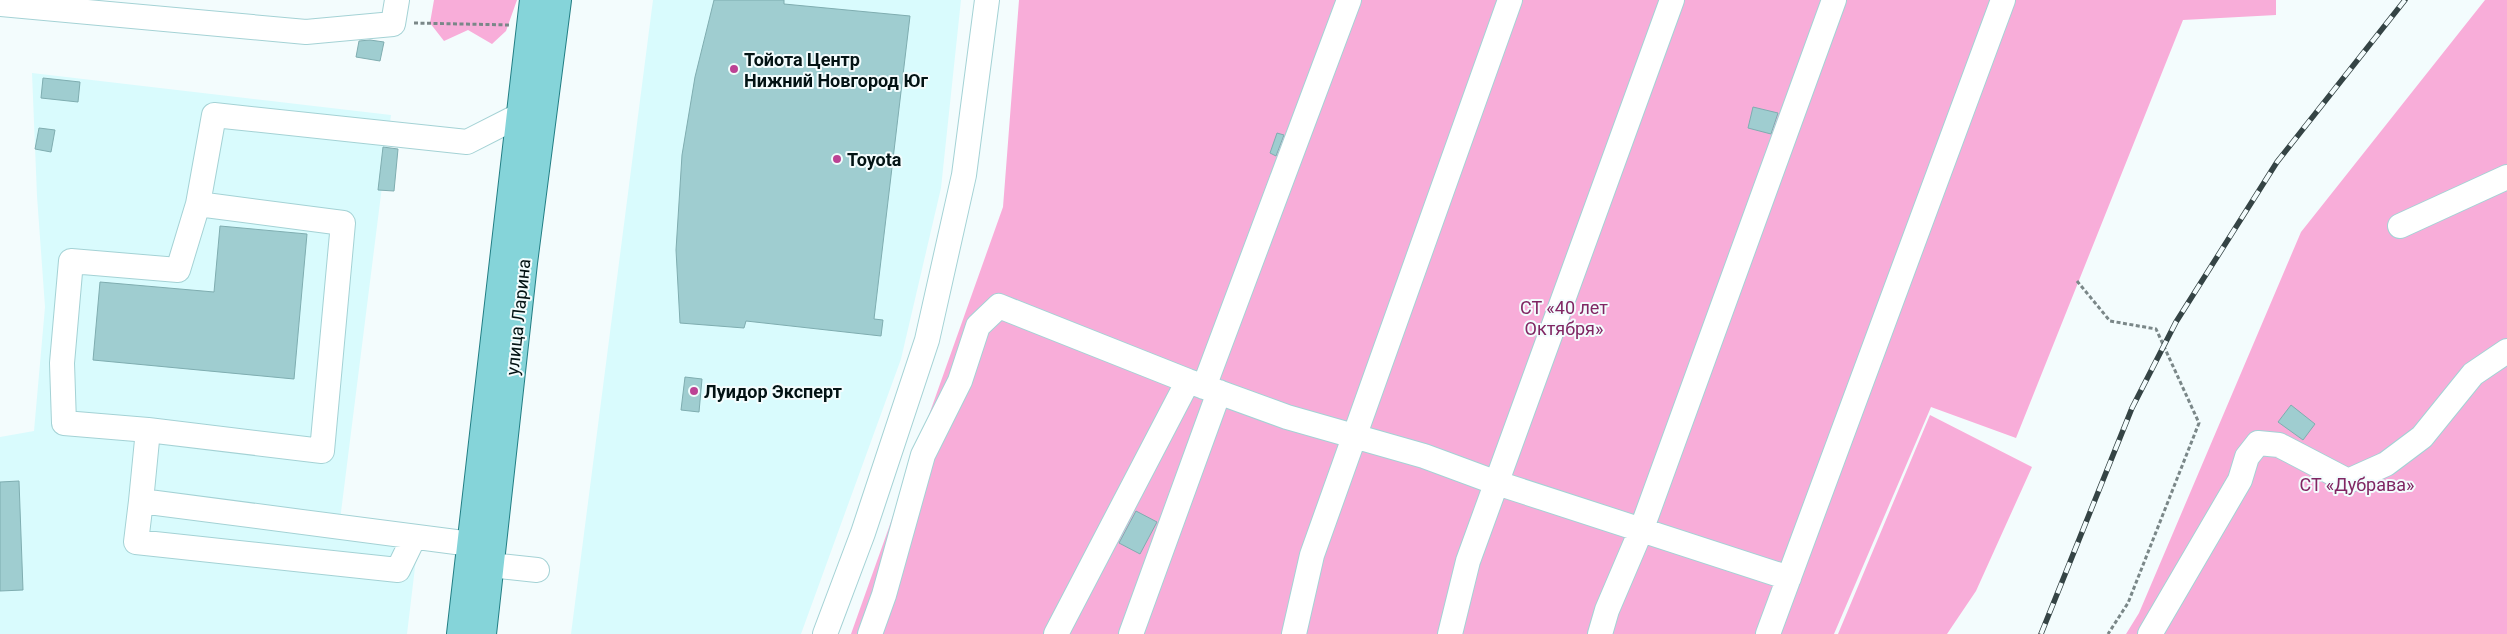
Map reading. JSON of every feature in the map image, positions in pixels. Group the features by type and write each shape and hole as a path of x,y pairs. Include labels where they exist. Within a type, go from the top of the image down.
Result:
{"main road":[{"name":"улица Ларина","path":"482,634 524,264 557,0"},
{"name":"улица Ларина","path":"461,634 532,13"}],"lane":[{"path":"0,4 306,32 393,24 397,0"},
{"path":"825,634 863,533 927,340 964,175 987,0"},
{"path":"1132,634 1204,387 1349,0"},
{"path":"1294,634 1312,555 1510,0"},
{"path":"1450,634 1468,561 1672,0"},
{"path":"1600,634 1607,610 1642,528 1834,0"},
{"path":"1768,634 2003,0"},
{"path":"198,204 343,223 322,451 64,422 62,363 71,261 178,270 198,204 214,114 467,142 520,115"},
{"path":"2400,226 2507,177"},
{"path":"870,634 884,595 923,455 960,381 978,326 999,306 1204,387 1287,417 1424,456 1497,483 1642,528 1789,578"},
{"path":"2150,634 2240,480 2247,457 2258,443 2279,445 2348,481 2386,464 2422,437 2473,374 2507,351"},
{"path":"1056,634 1204,387"},
{"path":"148,430 136,542 398,570 414,537"},
{"path":"141,501 471,544"},
{"path":"490,565 537,570"}],"path":[{"path":"393,24 532,13"},
{"path":"2078,281 2110,321 2156,330 2199,423 2128,603 2108,634"}],"shaded area":[{"path":"653,0 961,0 941,188 901,359 801,634 571,634"},
{"path":"32,73 391,115 339,528 419,534 407,634 0,634 0,437 34,431 45,307 37,196"}],"green space":[{"path":"434,0 517,0 506,31 492,44 468,30 444,41 430,23"},
{"name":"СТ «40 лет Октября»","path":"1019,0 2276,0 2276,15 2183,20 2016,438 1931,407 1834,634 851,634 1003,207"},
{"name":"СТ «Дубрава»","path":"2485,0 2507,0 2507,634 2126,634 2139,613 2301,232"},
{"path":"1930,415 2032,467 1976,591 1947,634 1838,634"}],"building":[{"path":"714,0 784,0 784,4 910,16 874,319 883,320 881,336 746,321 744,328 680,323 676,250 682,155 695,77"},
{"path":"359,41 384,42 380,61 356,57"},
{"path":"43,78 80,82 78,102 41,98"},
{"path":"1753,107 1778,113 1771,134 1748,128"},
{"path":"39,128 55,130 51,152 35,149"},
{"path":"1277,133 1284,135 1276,156 1270,153"},
{"path":"383,147 398,149 394,191 378,190"},
{"path":"220,226 307,234 294,379 93,360 100,282 214,292"},
{"path":"685,377 702,379 699,412 681,410"},
{"path":"2291,405 2315,424 2303,440 2278,422"},
{"path":"19,481 23,590 0,591 0,482"},
{"path":"1136,511 1157,522 1140,554 1119,543"}],"railway":[{"path":"2041,634 2132,408 2176,322 2277,162 2405,0"}],"place":[{"name":"Тойота Центр Нижний Новгород Юг","path":"734,69"},
{"name":"Toyota","path":"837,159"},
{"name":"Луидор Эксперт","path":"694,391"}]}
